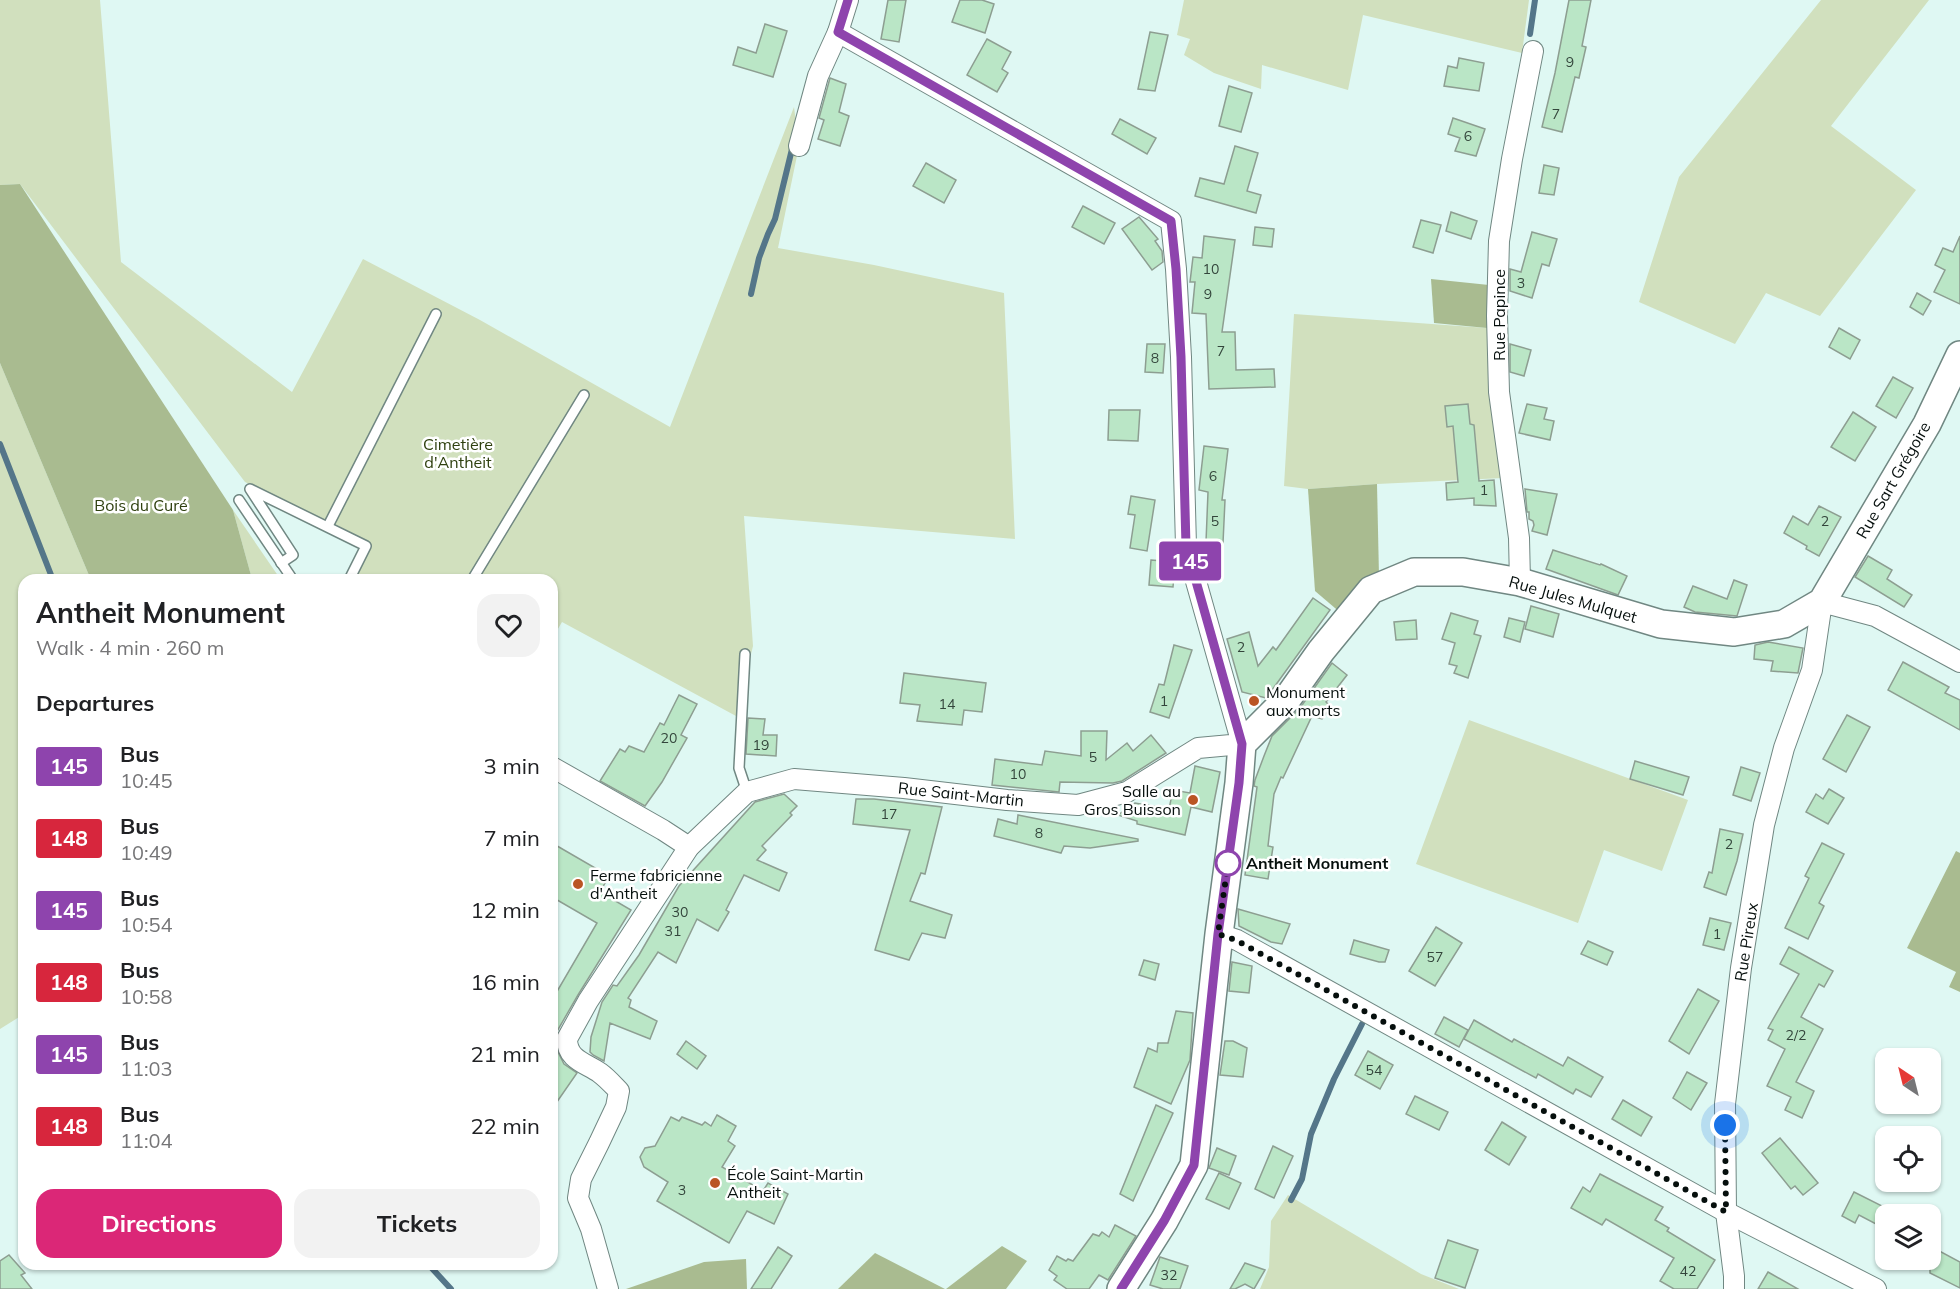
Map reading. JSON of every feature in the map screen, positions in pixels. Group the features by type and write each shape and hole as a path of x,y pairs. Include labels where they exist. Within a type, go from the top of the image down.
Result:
{"street":[{"path":"799,146 818,76 838,32 848,0"},
{"path":"838,32 1171,221 1180,346 1186,546 1242,744 1239,783 1218,934 1194,1165 1127,1286"},
{"name":"Rue Papince","path":"1520,582 1519,538 1499,392 1497,316 1499,242 1533,51"},
{"name":"Rue Sart Grégoire","path":"1822,602 1927,424 1960,355"},
{"name":"Rue Jules Mulquet","path":"1242,744 1287,699 1371,590 1414,572 1463,572 1520,582 1661,624 1734,632 1784,624 1822,602"},
{"path":"1822,602 1875,615 1960,662"},
{"name":"Rue Pireux","path":"1734,1289 1726,1212 1725,1104 1741,968 1764,825 1784,748 1812,670 1822,602"},
{"name":"Rue Saint-Martin","path":"608,1289 591,1229 578,1198 581,1179 600,1143 619,1091 601,1074 577,1060 569,1052 567,1039 588,1001 689,847 747,792 794,779 1078,805 1127,792 1198,748 1242,744"},
{"path":"558,770 689,847"},
{"path":"1218,934 1236,940 1726,1212 1876,1289"}],"lane":[{"path":"328,526 436,314"},
{"path":"476,574 584,395"},
{"path":"281,563 293,555 250,489 366,546 352,574"},
{"path":"239,500 289,574"},
{"path":"745,654 739,768 747,792"}],"green space":[{"name":"Cimetière d'Antheit","path":"0,0 100,0 121,262 292,392 363,259 480,320 670,427 794,107 799,146 778,248 874,265 1004,293 1015,539 744,516 753,646 736,716 562,622 558,629 558,574 355,574 369,544 245,482 20,184 0,185"},
{"path":"1184,0 1529,0 1522,53 1363,15 1348,90 1262,65 1261,89 1214,73 1184,55 1190,39 1177,35"},
{"path":"1821,0 1929,0 1831,126 1916,190 1820,316 1766,293 1735,344 1639,302 1679,177"},
{"name":"Bois du Curé","path":"20,184 233,510 251,574 88,574 0,363 0,185"},
{"path":"1431,279 1489,285 1487,328 1434,323"},
{"path":"1294,314 1487,328 1503,478 1308,489 1284,486"},
{"path":"0,363 88,574 18,574 18,1018 0,1029"},
{"path":"1377,484 1379,576 1342,614 1315,591 1308,489"},
{"path":"233,510 277,574 251,574"},
{"path":"1469,720 1688,800 1662,871 1604,850 1578,923 1416,864"},
{"path":"1956,851 1960,853 1960,992 1949,987 1956,972 1907,948"},
{"path":"1288,1195 1421,1274 1459,1289 1260,1289 1269,1267 1271,1221"},
{"path":"1002,1246 1027,1261 1006,1289 946,1289"},
{"path":"875,1253 945,1289 838,1289"},
{"path":"746,1259 747,1289 626,1289 704,1262"}],"building":[{"path":"888,0 906,0 899,42 881,39"},
{"path":"960,0 982,0 994,4 985,33 952,22"},
{"path":"1569,0 1591,0 1582,46 1586,47 1579,78 1575,77 1562,132 1542,127"},
{"path":"765,24 787,31 773,77 733,65 738,47 756,53"},
{"path":"1150,32 1168,35 1155,91 1138,89"},
{"path":"987,39 1011,52 1002,69 1008,73 997,92 967,75"},
{"path":"1459,58 1484,63 1479,91 1444,86 1448,66 1457,68"},
{"path":"830,78 846,84 839,112 849,116 840,146 818,139 824,120 819,118"},
{"path":"1229,86 1252,93 1241,132 1219,126"},
{"path":"1453,118 1485,129 1476,156 1455,151 1460,138 1448,134"},
{"path":"1120,119 1156,138 1147,154 1112,134"},
{"path":"1235,146 1258,153 1247,191 1261,195 1256,213 1195,196 1200,178 1224,184"},
{"path":"926,163 956,180 944,203 913,186"},
{"path":"1544,165 1559,168 1554,195 1539,193"},
{"path":"1083,206 1115,223 1104,244 1072,227"},
{"path":"1451,212 1477,221 1471,239 1446,231"},
{"path":"1139,217 1158,239 1155,241 1162,251 1163,262 1152,270 1122,229"},
{"path":"1421,220 1441,225 1433,253 1413,247"},
{"path":"1255,227 1274,229 1272,247 1253,245"},
{"path":"1532,232 1557,239 1549,266 1542,264 1532,298 1510,291 1510,269 1521,272"},
{"path":"1204,236 1235,240 1222,332 1235,332 1236,370 1274,369 1275,387 1209,389 1206,314 1192,313 1195,282 1190,282 1193,257 1202,258"},
{"path":"1960,236 1960,304 1934,292 1945,270 1935,265 1943,248 1953,252"},
{"path":"1917,293 1931,301 1923,315 1910,307"},
{"path":"1839,328 1860,340 1850,359 1829,347"},
{"path":"1147,344 1165,344 1163,373 1145,372"},
{"path":"1510,344 1531,350 1524,376 1510,372"},
{"path":"1893,377 1913,388 1896,418 1876,406"},
{"path":"1468,404 1470,424 1474,425 1479,481 1494,480 1496,506 1474,505 1474,498 1447,500 1446,483 1458,482 1453,426 1447,427 1445,406"},
{"path":"1527,404 1547,408 1544,419 1554,421 1550,440 1519,433"},
{"path":"1109,410 1140,410 1138,441 1108,440"},
{"path":"1853,412 1876,427 1855,461 1831,447"},
{"path":"1204,446 1228,449 1222,500 1225,500 1223,543 1206,542 1208,492 1199,490"},
{"path":"1525,489 1557,494 1547,535 1532,531 1534,525 1527,512"},
{"path":"1131,496 1155,500 1147,551 1130,548 1135,515 1128,514"},
{"path":"1819,506 1841,517 1819,556 1784,533 1793,516 1808,525"},
{"path":"1553,550 1601,564 1627,576 1618,595 1546,569"},
{"path":"1868,556 1892,570 1887,579 1912,595 1904,607 1855,577"},
{"path":"1151,560 1175,562 1173,587 1149,585"},
{"path":"1734,580 1747,585 1737,616 1695,612 1684,607 1693,586 1727,599"},
{"path":"1313,598 1330,610 1267,697 1242,692 1227,639 1249,632 1258,666 1273,647 1276,650"},
{"path":"1531,606 1559,614 1553,637 1525,629"},
{"path":"1451,613 1478,621 1474,634 1481,636 1468,678 1454,673 1457,666 1449,664 1455,643 1442,639"},
{"path":"1509,618 1525,622 1520,642 1504,637"},
{"path":"1416,620 1417,639 1396,640 1394,622"},
{"path":"1768,642 1803,648 1798,673 1771,671 1773,661 1754,659 1755,645"},
{"path":"1174,645 1192,650 1169,718 1150,712 1159,684 1164,685"},
{"path":"1903,662 1949,687 1945,693 1960,700 1960,730 1888,690"},
{"path":"1332,663 1347,675 1326,702 1331,707 1322,719 1312,716 1274,794 1268,846 1273,847 1268,879 1245,875 1257,787 1254,786 1255,780 1272,736 1300,708"},
{"path":"904,673 986,683 982,712 964,710 962,725 917,721 920,705 900,703"},
{"path":"679,695 697,704 681,735 687,738 662,782 645,806 600,781 620,749 625,752 629,746 644,752 660,723 664,725"},
{"path":"1847,715 1870,727 1846,772 1823,759"},
{"path":"748,718 765,719 763,735 777,735 776,756 746,754"},
{"path":"1081,731 1107,731 1106,760 1127,743 1133,751 1151,735 1166,753 1122,781 1113,783 1060,782 1059,792 992,785 995,759 1042,765 1045,751 1081,756"},
{"path":"1635,761 1689,777 1683,795 1630,779"},
{"name":"Salle au Gros Buisson","path":"1195,766 1220,772 1212,812 1191,807 1185,835 1137,824 1137,821 1118,815 1135,803 1169,809 1173,790 1190,793"},
{"path":"1741,767 1760,773 1751,801 1733,795"},
{"path":"1829,789 1844,798 1828,824 1806,812 1816,794 1823,799"},
{"path":"784,794 797,806 790,813 792,815 762,846 766,850 757,860 787,873 779,891 744,875 726,910 729,912 718,931 697,919 676,963 658,952 628,998 631,1000 629,1007 657,1021 650,1039 610,1023 604,1061 593,1055 590,1052 591,1037 602,1002 613,985 617,986 639,955 679,886 755,802"},
{"path":"856,799 942,807 925,874 921,873 910,901 952,915 945,938 922,933 909,960 875,950 910,830 853,824"},
{"path":"1018,815 1138,839 1138,841 1090,848 1064,846 1061,853 994,836 998,819 1017,824"},
{"path":"1720,829 1743,834 1726,895 1704,887 1709,872 1712,873"},
{"path":"1822,843 1844,854 1819,903 1824,906 1808,939 1785,928 1809,878 1805,876"},
{"path":"558,846 609,876 600,892 631,910 558,1030 558,990 597,923 558,900"},
{"path":"1238,909 1290,924 1282,944 1271,942 1239,926"},
{"path":"1710,918 1731,923 1724,950 1703,945"},
{"path":"1436,927 1462,943 1435,986 1409,971"},
{"path":"1354,940 1389,950 1385,962 1350,954"},
{"path":"1588,941 1613,952 1607,965 1581,954"},
{"path":"1789,947 1833,971 1824,987 1819,984 1801,1017 1823,1029 1796,1082 1814,1091 1802,1118 1785,1110 1791,1097 1767,1086 1785,1049 1768,1040 1773,1030 1768,1028 1799,974 1780,964"},
{"path":"1144,960 1159,964 1155,980 1139,975"},
{"path":"1232,962 1252,966 1249,993 1229,991"},
{"path":"1698,989 1719,1001 1689,1054 1669,1041"},
{"path":"1176,1011 1193,1013 1190,1060 1171,1104 1134,1087 1148,1048 1157,1052 1158,1043 1168,1043"},
{"path":"1444,1017 1468,1030 1459,1047 1435,1034"},
{"path":"1474,1020 1512,1042 1514,1039 1563,1066 1568,1057 1603,1077 1591,1097 1576,1089 1573,1094 1538,1074 1536,1078 1464,1039"},
{"path":"686,1041 706,1056 697,1069 677,1054"},
{"path":"1225,1041 1233,1041 1247,1048 1243,1077 1220,1075"},
{"path":"1368,1051 1393,1065 1380,1089 1355,1075"},
{"path":"558,1052 564,1064 577,1073 558,1100"},
{"path":"1687,1072 1707,1083 1691,1110 1673,1098"},
{"path":"1415,1096 1448,1112 1439,1130 1406,1114"},
{"path":"1623,1100 1652,1117 1641,1136 1612,1119"},
{"path":"1156,1105 1173,1113 1133,1201 1120,1194"},
{"path":"717,1115 736,1126 728,1141 735,1146 722,1167 763,1191 768,1183 788,1194 774,1224 747,1211 729,1243 657,1201 668,1182 644,1167 640,1157 645,1148 655,1146 671,1117 679,1121 682,1117 702,1125 705,1122 711,1126"},
{"path":"1502,1122 1526,1137 1509,1165 1485,1150"},
{"path":"1780,1138 1818,1183 1803,1195 1795,1186 1791,1189 1762,1153"},
{"path":"1273,1146 1293,1156 1274,1198 1255,1189"},
{"path":"1217,1148 1236,1156 1229,1175 1209,1168"},
{"path":"1219,1173 1241,1183 1229,1209 1206,1199"},
{"path":"1600,1174 1663,1207 1655,1220 1669,1228 1667,1231 1715,1260 1697,1289 1674,1289 1660,1281 1674,1258 1606,1219 1602,1225 1571,1208 1583,1187 1590,1192"},
{"path":"1854,1192 1878,1204 1875,1204 1875,1223 1859,1215 1855,1223 1842,1216"},
{"path":"1115,1225 1136,1236 1108,1280 1099,1275 1089,1289 1067,1289 1054,1280 1057,1276 1049,1270 1057,1256 1066,1261 1068,1259 1073,1261 1093,1234 1099,1236 1102,1232 1109,1237"},
{"path":"1448,1240 1478,1250 1465,1288 1435,1278"},
{"path":"778,1247 792,1256 771,1289 751,1289"},
{"path":"1941,1252 1960,1262 1960,1288 1930,1273 1930,1270 1941,1270"},
{"path":"9,1255 18,1265 18,1270 25,1273 21,1275 32,1289 0,1289 0,1261"},
{"path":"1160,1257 1188,1266 1180,1289 1163,1289 1150,1285"},
{"path":"1245,1263 1265,1270 1254,1289 1245,1284 1230,1289"},
{"path":"1768,1272 1798,1289 1758,1289"}],"waterway":[{"path":"1530,34 1535,0"},
{"path":"751,294 759,258 775,219 793,145"},
{"path":"0,444 51,574"},
{"path":"1291,1200 1302,1179 1311,1134 1334,1079 1362,1024"},
{"path":"434,1270 451,1289"}],"bus line":[{"name":"145","path":"848,0 838,32 1171,221 1181,357 1186,546 1242,744 1239,783 1218,934 1194,1165 1164,1221 1121,1289"}],"place":[{"name":"Monument aux morts","path":"1254,701"},
{"name":"Salle au Gros Buisson","path":"1193,800"},
{"name":"Antheit Monument","path":"1228,863"},
{"name":"Ferme fabricienne d'Antheit","path":"578,884"},
{"name":"École Saint-Martin Antheit","path":"715,1183"}],"route":[{"path":"1228,863 1218,934 1236,940 1726,1212 1725,1125"}]}
